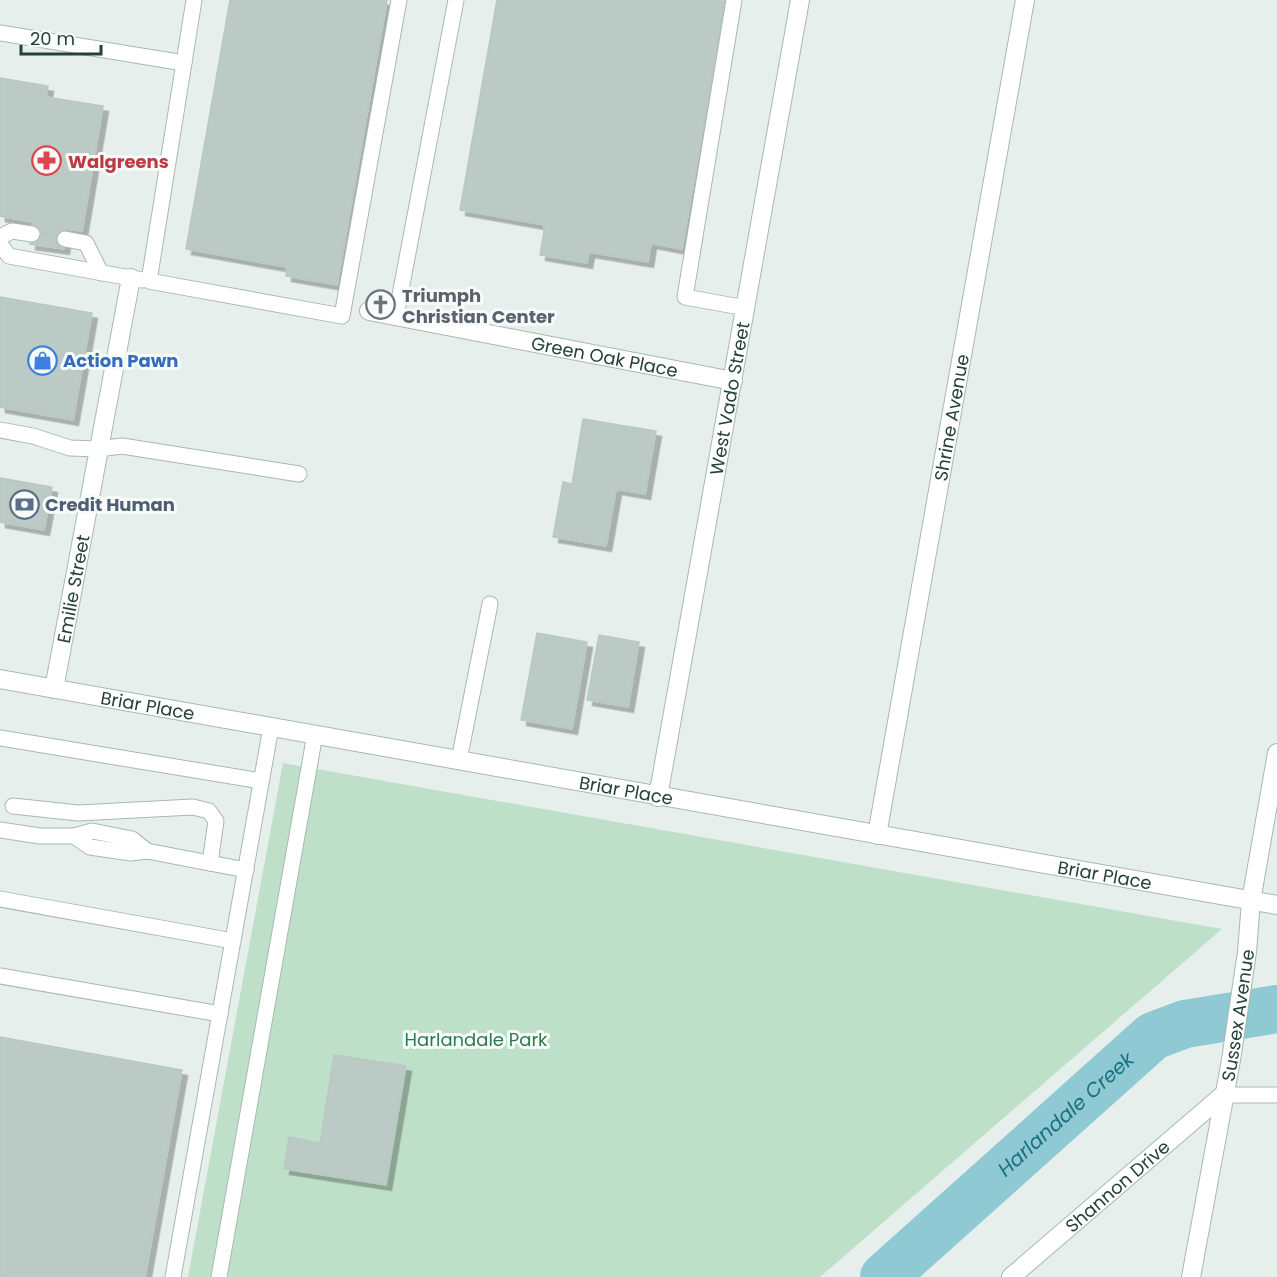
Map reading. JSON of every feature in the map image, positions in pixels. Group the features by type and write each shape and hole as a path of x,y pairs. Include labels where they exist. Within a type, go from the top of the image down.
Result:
{"street":[{"name":"West Vado Street","path":"658,797 800,0"},
{"name":"Shrine Avenue","path":"877,835 1025,0"},
{"name":"Emilie Street","path":"54,689 131,278"},
{"name":"Green Oak Place","path":"369,311 733,381"},
{"name":"Briar Place","path":"0,679 1277,905"},
{"name":"Sussex Avenue","path":"1191,1277 1231,1060 1247,952 1251,901 1277,753"},
{"name":"Shannon Drive","path":"1011,1277 1223,1095"}],"lane":[{"path":"149,281 194,0"},
{"path":"0,244 9,256 342,316 399,0"},
{"path":"396,316 456,0"},
{"path":"734,0 685,297 746,308"},
{"path":"0,33 184,63"},
{"path":"0,237 12,231 32,234"},
{"path":"66,239 86,243 101,273"},
{"path":"0,430 33,436 70,448 98,449 122,446 299,474"},
{"path":"459,760 490,604"},
{"path":"173,1277 271,727"},
{"path":"219,1277 315,734"},
{"path":"0,738 261,781"},
{"path":"13,806 78,813 193,807 209,812 216,821 210,863"},
{"path":"0,830 40,836 74,836 90,847 131,853 147,851 246,870"},
{"path":"0,899 233,941"},
{"path":"0,976 220,1014"},
{"path":"1223,1095 1277,1095"}],"green space":[{"name":"Harlandale Park","path":"283,763 1222,929 820,1277 188,1277"}],"building":[{"path":"230,0 387,0 337,285 286,276 287,267 186,249"},
{"path":"497,0 725,1 682,249 651,243 648,262 589,252 587,263 540,255 545,225 460,210"},
{"name":"Walgreens","path":"0,78 48,86 46,97 103,106 82,231 67,229 64,249 30,244 33,222 0,216"},
{"name":"Action Pawn","path":"0,297 92,313 73,420 0,407"},
{"path":"583,419 656,431 645,494 616,489 606,546 553,537 563,482 572,484"},
{"name":"Credit Human","path":"0,478 52,487 44,530 0,522"},
{"path":"537,633 587,642 572,729 521,720"},
{"path":"599,635 639,642 628,707 587,700"},
{"path":"0,1037 182,1070 145,1277 0,1277"},
{"path":"334,1055 406,1066 386,1185 284,1169 289,1137 320,1143"}],"waterway":[{"name":"Harlandale Creek","path":"884,1277 1153,1036 1185,1024 1277,1009"}],"place":[{"name":"Walgreens","path":"47,161"},
{"name":"Triumph Christian Center","path":"381,305"},
{"name":"Action Pawn","path":"42,360"},
{"name":"Credit Human","path":"24,504"}]}
